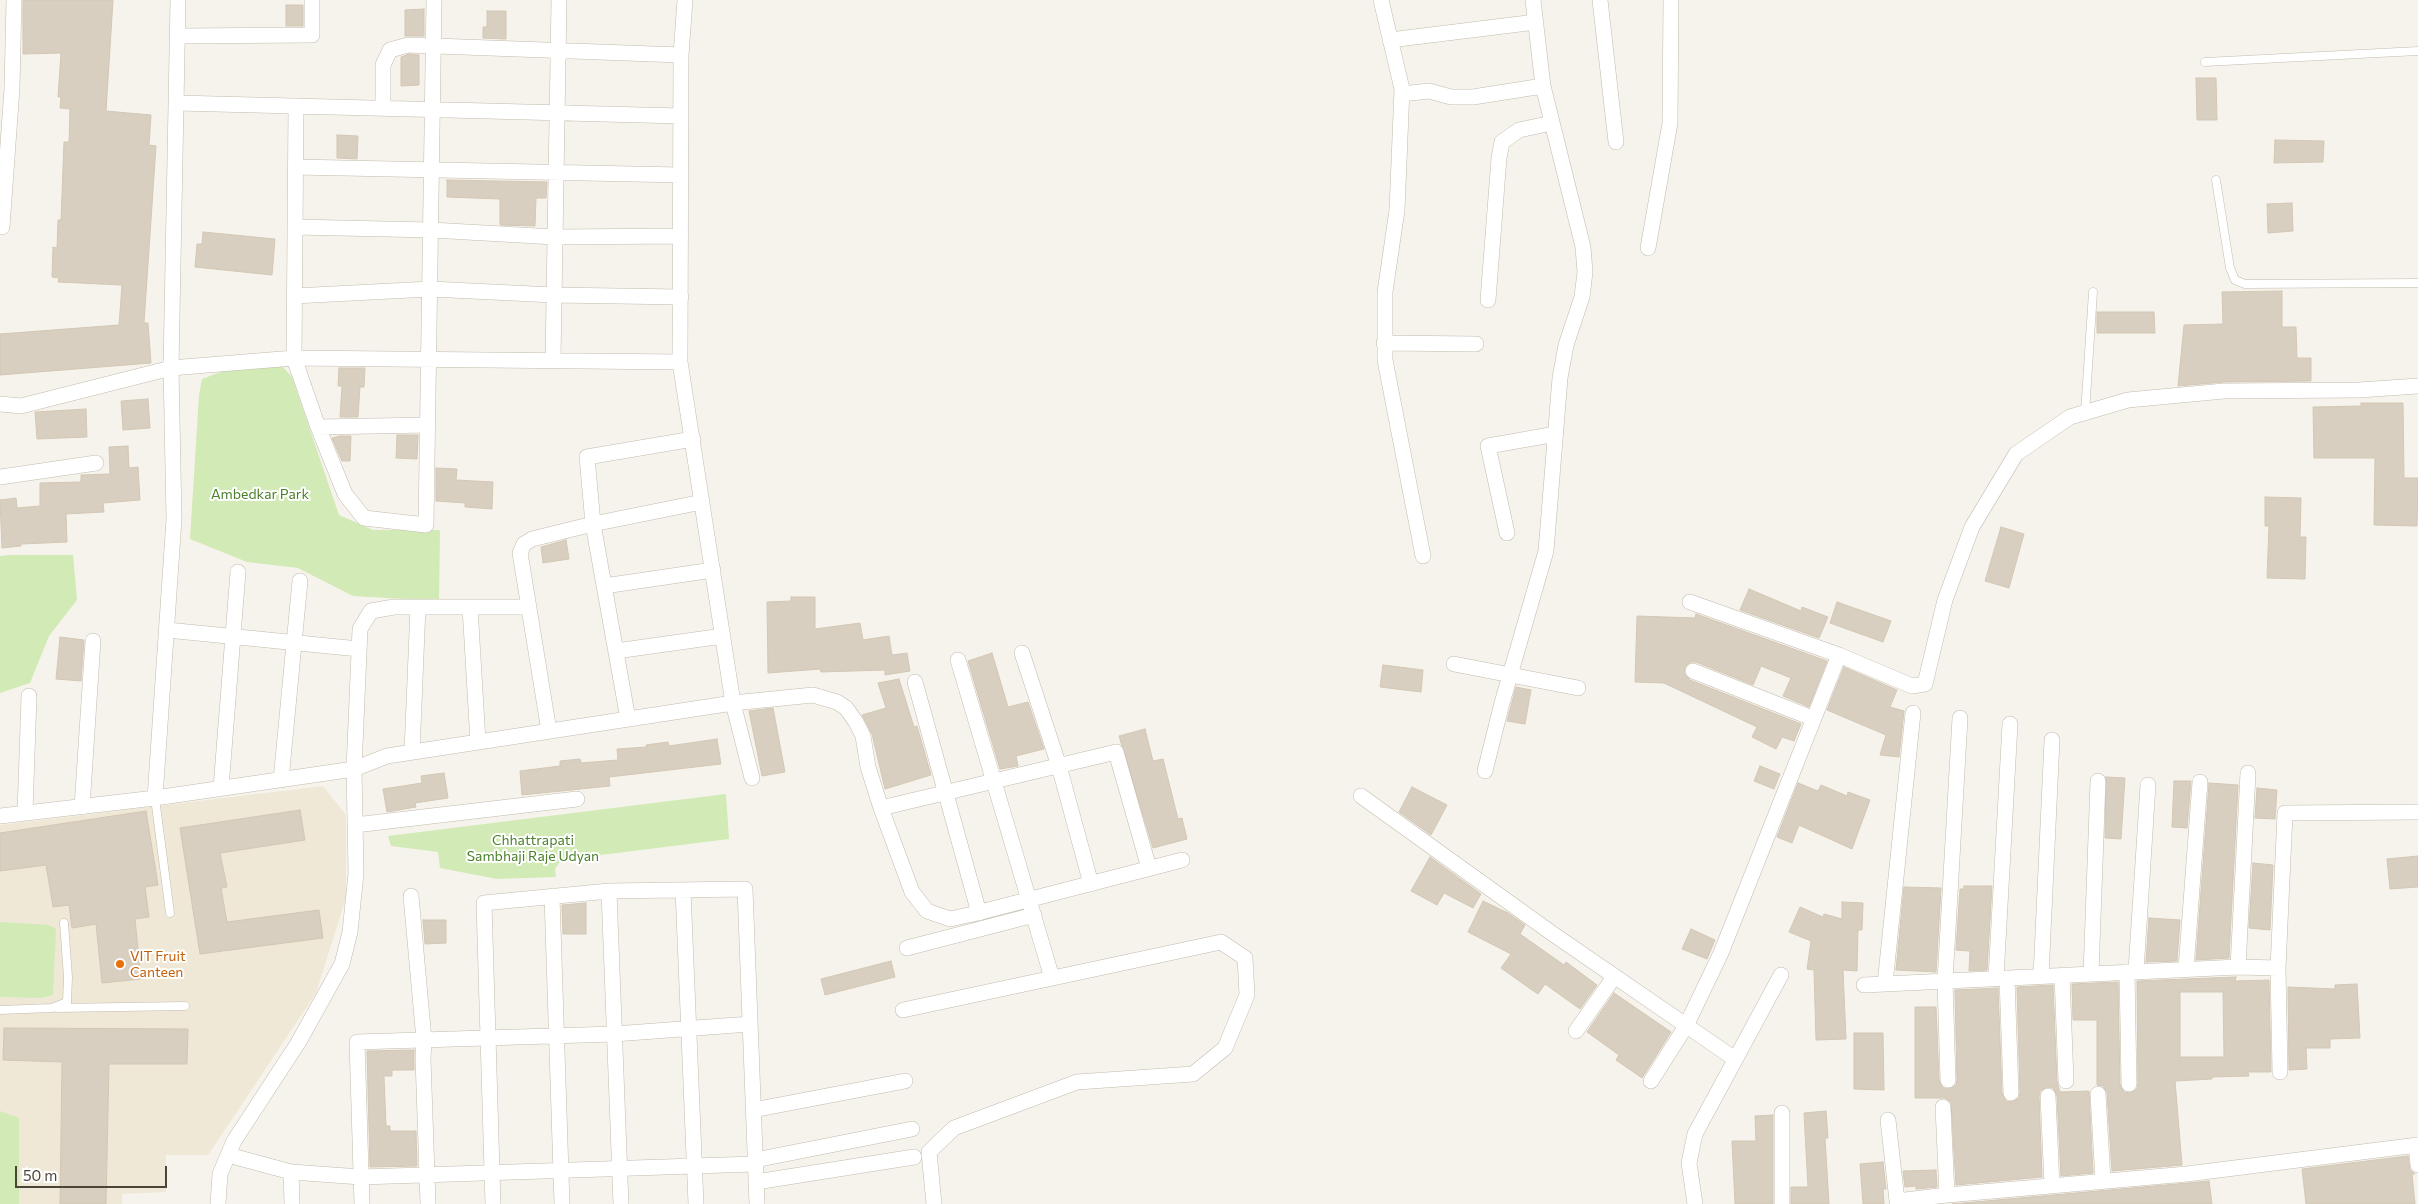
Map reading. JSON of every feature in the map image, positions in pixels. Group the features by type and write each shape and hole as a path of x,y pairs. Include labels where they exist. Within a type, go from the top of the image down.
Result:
{"street":[{"path":"0,227 2,227 7,16 14,0"},
{"path":"156,798 174,519 171,368 178,0"},
{"path":"178,36 312,35 312,0"},
{"path":"296,106 294,358 344,494 364,518 426,525 434,0"},
{"path":"553,360 559,0"},
{"path":"685,0 681,55 680,362 733,703 752,778"},
{"path":"1381,0 1402,94 1397,210 1385,292 1385,360 1423,556"},
{"path":"1485,772 1502,703 1546,551 1562,370 1566,345 1582,297 1585,272 1583,247 1543,86 1533,0"},
{"path":"1600,0 1616,142"},
{"path":"1648,248 1670,123 1671,0"},
{"path":"1390,40 1536,22"},
{"path":"383,108 382,65 390,50 408,45 681,55"},
{"path":"1402,94 1429,91 1452,97 1473,98 1543,86"},
{"path":"177,103 681,116"},
{"path":"1488,300 1499,158 1502,142 1519,130 1552,123"},
{"path":"295,167 432,168 556,173 681,175"},
{"path":"295,227 431,230 556,237 681,236"},
{"path":"294,296 430,289 554,295 681,297"},
{"path":"1384,343 1476,344"},
{"path":"0,404 21,406 171,368 294,358 680,362"},
{"path":"1690,602 1839,655 1912,686 1925,684 1945,600 1972,527 2016,454 2070,417 2128,400 2215,392 2359,390 2418,386"},
{"path":"318,427 428,425"},
{"path":"1507,533 1488,446 1556,434"},
{"path":"628,719 593,524 587,457 693,439"},
{"path":"0,477 96,463"},
{"path":"549,731 520,553 524,544 532,539 593,524 702,502"},
{"path":"604,586 713,570"},
{"path":"221,788 238,572"},
{"path":"281,780 300,581"},
{"path":"470,607 478,742"},
{"path":"218,1204 220,1174 234,1141 298,1043 342,964 350,932 356,873 354,769 360,629 371,611 394,608 528,607"},
{"path":"412,752 418,608"},
{"path":"167,630 359,649"},
{"path":"616,651 723,636"},
{"path":"82,807 93,640"},
{"path":"1022,653 1059,766 1091,884"},
{"path":"1651,1081 1686,1026 1721,953 1812,718 1839,655"},
{"path":"958,660 1052,978"},
{"path":"1454,664 1578,688"},
{"path":"1693,671 1812,718"},
{"path":"914,682 979,913"},
{"path":"0,816 156,798 281,780 354,769 387,756 412,752 733,703 813,695 826,697 846,708 863,736 868,767 881,808 912,892 927,911 950,919 1182,860"},
{"path":"25,813 29,696"},
{"path":"1885,984 1913,713"},
{"path":"1948,1080 1944,981 1960,718"},
{"path":"2010,724 2001,978 2010,1094"},
{"path":"2041,976 2052,740"},
{"path":"881,808 1116,752 1149,868"},
{"path":"2238,966 2248,773"},
{"path":"2091,974 2098,781"},
{"path":"2186,969 2200,782"},
{"path":"2129,1084 2132,972 2148,785"},
{"path":"1361,796 1614,977 1734,1059"},
{"path":"356,825 577,800"},
{"path":"2280,1072 2278,968 2285,813 2418,812"},
{"path":"493,1204 484,903 609,891 744,889 757,1204"},
{"path":"683,890 696,1204"},
{"path":"609,891 621,1204"},
{"path":"411,896 424,1040 428,1204"},
{"path":"552,896 562,1204"},
{"path":"908,948 1034,915"},
{"path":"903,1010 1221,942 1245,958 1247,995 1225,1048 1193,1074 1077,1082 954,1128 929,1152 934,1204"},
{"path":"1864,985 2238,966 2278,968"},
{"path":"1695,1204 1689,1163 1695,1134 1781,975"},
{"path":"2062,975 2066,1081"},
{"path":"1576,1031 1614,977"},
{"path":"362,1204 357,1042 614,1034 750,1024"},
{"path":"753,1110 905,1081"},
{"path":"2098,1094 2103,1181"},
{"path":"2048,1096 2052,1186"},
{"path":"1943,1107 1947,1195"},
{"path":"1782,1113 1782,1204"},
{"path":"1888,1120 1897,1203 1947,1195 2187,1174 2417,1145 2418,1165"},
{"path":"228,1154 291,1172 361,1178 619,1169 755,1162 912,1128"},
{"path":"756,1182 914,1157"},
{"path":"291,1172 292,1204"}],"lane":[{"path":"2205,62 2418,51"},
{"path":"2216,180 2230,268 2235,280 2245,284 2418,283"},
{"path":"2085,413 2093,292"},
{"path":"156,798 170,912"},
{"path":"52,1008 67,1002 68,977 64,923"},
{"path":"0,1010 185,1006"}],"shaded area":[{"path":"323,786 346,815 346,898 316,993 208,1155 166,1155 166,1192 122,1194 122,1204 0,1204 0,825"}],"green space":[{"name":"Ambedkar Park","path":"270,365 283,367 292,377 339,515 373,530 440,530 439,601 353,596 298,568 247,562 190,539 199,395 202,379 234,367"},
{"path":"73,555 77,600 49,636 30,683 0,693 0,556"},
{"name":"Chhattrapati Sambhaji Raje Udyan","path":"726,794 729,839 561,860 555,869 556,877 497,879 440,868 438,852 391,846 388,836"},
{"path":"0,922 49,925 56,929 53,995 41,998 0,997"},
{"path":"0,1111 19,1118 19,1204 0,1204"}],"building":[{"path":"23,0 113,0 106,111 151,115 149,145 156,146 144,323 148,323 151,363 0,375 0,334 119,325 122,285 58,282 59,278 52,277 53,247 57,248 58,220 61,220 64,142 69,142 70,109 60,108 61,97 58,97 61,53 23,54"},
{"path":"286,5 303,5 303,26 286,26"},
{"path":"424,9 424,36 405,36 405,10"},
{"path":"487,11 506,11 506,39 483,38 483,27 487,27"},
{"path":"409,54 419,55 419,85 401,86 401,57"},
{"path":"2196,78 2216,78 2217,120 2197,120"},
{"path":"337,135 358,136 357,159 337,158"},
{"path":"2275,140 2324,141 2323,162 2274,163"},
{"path":"447,180 547,182 546,198 536,198 535,226 500,225 500,199 447,197"},
{"path":"2292,203 2293,231 2268,233 2267,204"},
{"path":"203,232 275,239 272,275 195,267 197,244 202,244"},
{"path":"2282,291 2282,327 2296,327 2297,358 2311,358 2311,381 2224,382 2178,386 2184,325 2223,324 2222,292"},
{"path":"2097,312 2154,312 2155,333 2097,333"},
{"path":"339,368 365,368 364,387 360,387 358,417 340,417 342,386 338,386"},
{"path":"148,399 150,428 123,430 121,401"},
{"path":"2361,403 2403,403 2404,478 2418,478 2417,526 2374,525 2375,458 2314,458 2313,407 2361,406"},
{"path":"86,409 87,437 37,439 35,412"},
{"path":"397,435 418,435 417,459 396,458"},
{"path":"351,436 350,461 342,461 332,438"},
{"path":"128,446 129,468 138,467 140,500 103,503 104,512 66,514 67,542 21,544 21,546 2,548 0,500 16,498 17,508 40,506 40,483 81,482 81,475 110,474 109,447"},
{"path":"436,468 457,469 456,480 493,482 492,509 465,507 465,503 436,501"},
{"path":"2265,497 2301,498 2300,537 2306,537 2305,579 2267,578 2269,526 2265,526"},
{"path":"2001,527 2024,534 2009,588 1985,581"},
{"path":"566,540 569,559 543,563 541,547"},
{"path":"1749,589 1801,611 1802,607 1828,617 1819,638 1740,610"},
{"path":"791,597 815,597 815,629 860,623 863,640 889,636 892,655 907,653 910,671 885,675 885,670 821,672 820,669 768,673 767,602 791,601"},
{"path":"1837,602 1891,621 1883,642 1830,623"},
{"path":"1696,614 1827,661 1809,707 1783,696 1791,678 1761,666 1753,685 1696,662 1691,662 1685,667 1684,673 1690,680 1801,724 1794,741 1782,737 1776,749 1752,737 1757,727 1664,683 1635,682 1637,616 1695,618"},
{"path":"60,637 84,640 81,681 56,679"},
{"path":"992,653 1008,707 1028,702 1044,749 1016,756 1018,766 1000,769 968,661"},
{"path":"1383,665 1423,670 1421,692 1380,687"},
{"path":"1844,667 1897,690 1890,707 1904,711 1899,757 1880,755 1886,735 1827,710"},
{"path":"899,679 914,727 917,726 931,775 885,789 872,734 862,715 886,708 878,683"},
{"path":"1516,687 1531,690 1525,724 1507,721"},
{"path":"773,708 785,772 762,776 749,711"},
{"path":"1145,729 1153,761 1163,759 1178,819 1182,818 1187,839 1153,848 1119,736"},
{"path":"717,739 721,764 609,777 610,786 522,795 520,771 560,766 560,761 580,759 581,763 618,760 617,749 647,747 646,745 668,742 669,746"},
{"path":"1760,766 1780,774 1774,789 1754,781"},
{"path":"444,773 448,798 415,803 416,807 387,812 383,789 422,783 421,776"},
{"path":"2106,777 2125,778 2121,839 2105,838"},
{"path":"2174,781 2191,781 2187,828 2172,827"},
{"path":"1798,783 1818,791 1821,785 1847,796 1848,792 1870,800 1852,849 1799,825 1792,843 1777,837"},
{"path":"2209,783 2238,785 2229,958 2196,960"},
{"path":"1412,787 1447,805 1431,835 1399,812"},
{"path":"2257,788 2277,790 2275,819 2255,818"},
{"path":"300,810 305,840 220,853 227,887 221,888 227,922 319,910 323,938 200,954 180,828"},
{"path":"146,811 158,885 145,887 149,917 135,919 141,979 102,983 96,924 72,928 69,905 53,907 46,865 0,871 0,833"},
{"path":"2418,856 2418,887 2390,889 2387,859"},
{"path":"1430,857 1481,894 1473,908 1444,893 1437,905 1411,891"},
{"path":"2253,863 2273,865 2270,930 2249,928"},
{"path":"1964,886 1992,886 1987,970 1969,971 1970,951 1956,950 1960,889 1964,889"},
{"path":"1904,887 1941,888 1936,972 1896,970"},
{"path":"1483,901 1508,913 1525,925 1520,934 1564,965 1566,962 1597,985 1580,1009 1545,984 1538,994 1532,990 1501,968 1511,954 1468,932"},
{"path":"1842,902 1863,903 1862,930 1858,930 1857,971 1843,970 1846,1039 1816,1040 1814,970 1807,969 1811,941 1789,932 1800,907 1823,917 1824,914 1842,919"},
{"path":"586,903 586,934 563,934 562,905"},
{"path":"2149,918 2180,920 2177,961 2146,962"},
{"path":"423,920 446,920 446,943 425,944"},
{"path":"1691,929 1715,940 1707,959 1682,949"},
{"path":"891,961 895,977 825,995 821,979"},
{"path":"2236,977 2235,981 2269,980 2271,1072 2248,1072 2249,1076 2175,1081 2182,1165 2112,1171 2107,1093 2103,1086 2097,1085 2097,1020 2073,1020 2072,984 2118,982 2120,1084 2124,1092 2130,1093 2137,1089 2138,1084 2137,981","holes":["2180,992 2223,992 2224,1057 2180,1057"]},
{"path":"2357,984 2360,1038 2330,1039 2330,1048 2306,1048 2307,1069 2289,1070 2288,987 2335,989 2335,985"},
{"path":"2053,985 2057,1082 2060,1092 2089,1091 2093,1173 2061,1176 2057,1096 2053,1088 2047,1087 2040,1091 2039,1096 2042,1177 1956,1185 1951,1102 1945,1098 1915,1098 1915,1007 1936,1007 1939,1080 1943,1088 1949,1089 1956,1085 1957,1080 1955,990 1998,988 2002,1093 2006,1101 2012,1102 2019,1098 2020,1093 2017,987"},
{"path":"1614,993 1671,1032 1642,1078 1616,1060 1619,1055 1587,1032"},
{"path":"4,1028 188,1029 187,1064 109,1064 106,1204 60,1204 62,1062 3,1060"},
{"path":"1854,1033 1883,1033 1884,1090 1854,1089"},
{"path":"414,1050 414,1070 392,1070 392,1076 384,1076 386,1126 390,1126 390,1131 416,1131 417,1166 370,1167 367,1051"},
{"path":"1826,1111 1828,1138 1825,1138 1829,1204 1791,1204 1791,1187 1808,1187 1804,1113"},
{"path":"1773,1115 1773,1204 1735,1204 1732,1141 1756,1141 1755,1116"},
{"path":"2408,1156 2410,1170 2415,1174 2412,1174 2415,1204 2306,1204 2302,1169"},
{"path":"1883,1162 1886,1189 1883,1189 1884,1204 1863,1204 1860,1164"},
{"path":"1936,1170 1937,1187 1916,1189 1916,1186 1905,1187 1903,1171"},
{"path":"2209,1181 2212,1204 1952,1204 2188,1183"}],"place":[{"name":"VIT Fruit Canteen","path":"120,964"}]}
